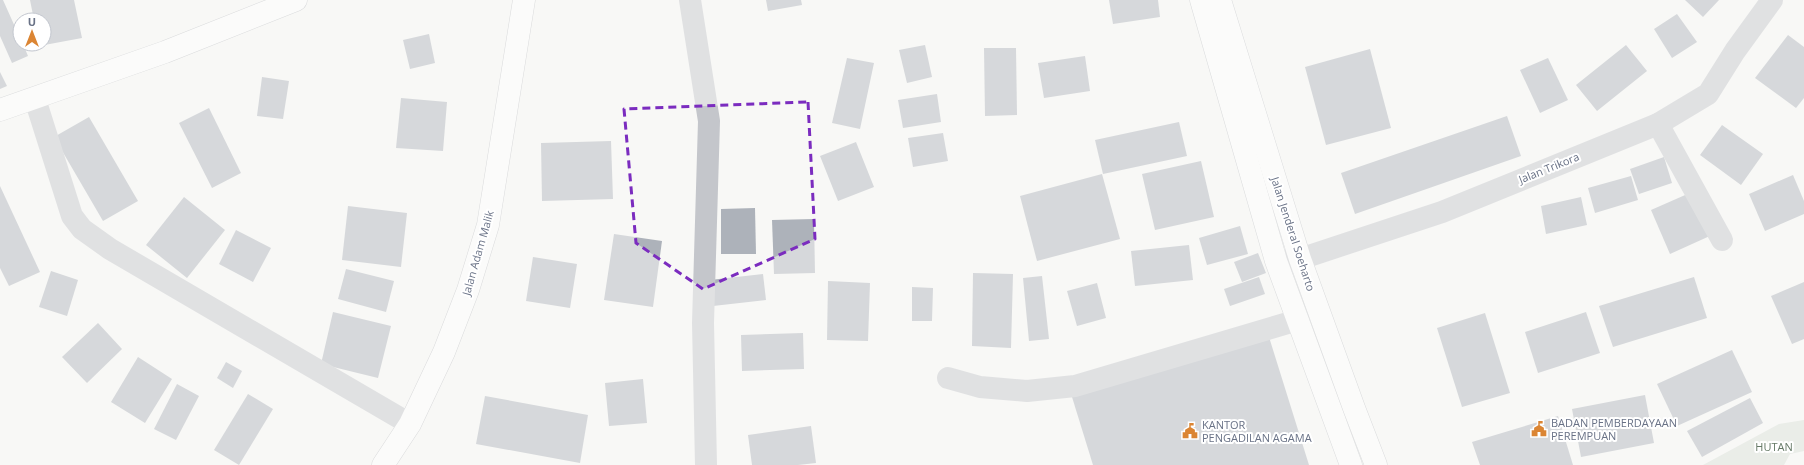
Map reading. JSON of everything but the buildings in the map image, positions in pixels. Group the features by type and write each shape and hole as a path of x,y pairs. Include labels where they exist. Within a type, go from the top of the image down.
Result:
{"main road":[{"path":"0,110 35,99 165,52 296,0"},
{"name":"Jalan Adam Malik","path":"384,465 410,424 444,352 463,304 488,225 524,0"},
{"name":"Jalan Jenderal Soeharto","path":"1201,0 1276,261 1351,465"},
{"name":"Jalan Jenderal Soeharto","path":"1220,0 1300,259 1376,465"}],"street":[{"path":"690,0 709,121 704,322 706,465"},
{"name":"Jalan Trikora","path":"1276,261 1300,259 1442,212 1658,124 1708,94 1735,51 1772,0"},
{"path":"35,99 72,216 82,229 110,248 410,424"},
{"path":"1658,124 1722,240"},
{"path":"948,378 980,387 1027,392 1075,386 1298,320"}],"highlighted area":[{"path":"808,102 815,239 703,289 636,243 624,109"}],"green space":[{"name":"HUTAN","path":"1804,420 1804,451 1790,454 1784,465 1703,465 1779,424"}],"place":[{"name":"BADAN PEMBERDAYAAN PEREMPUAN","path":"1539,429"},
{"name":"KANTOR PENGADILAN AGAMA","path":"1190,431"}]}
